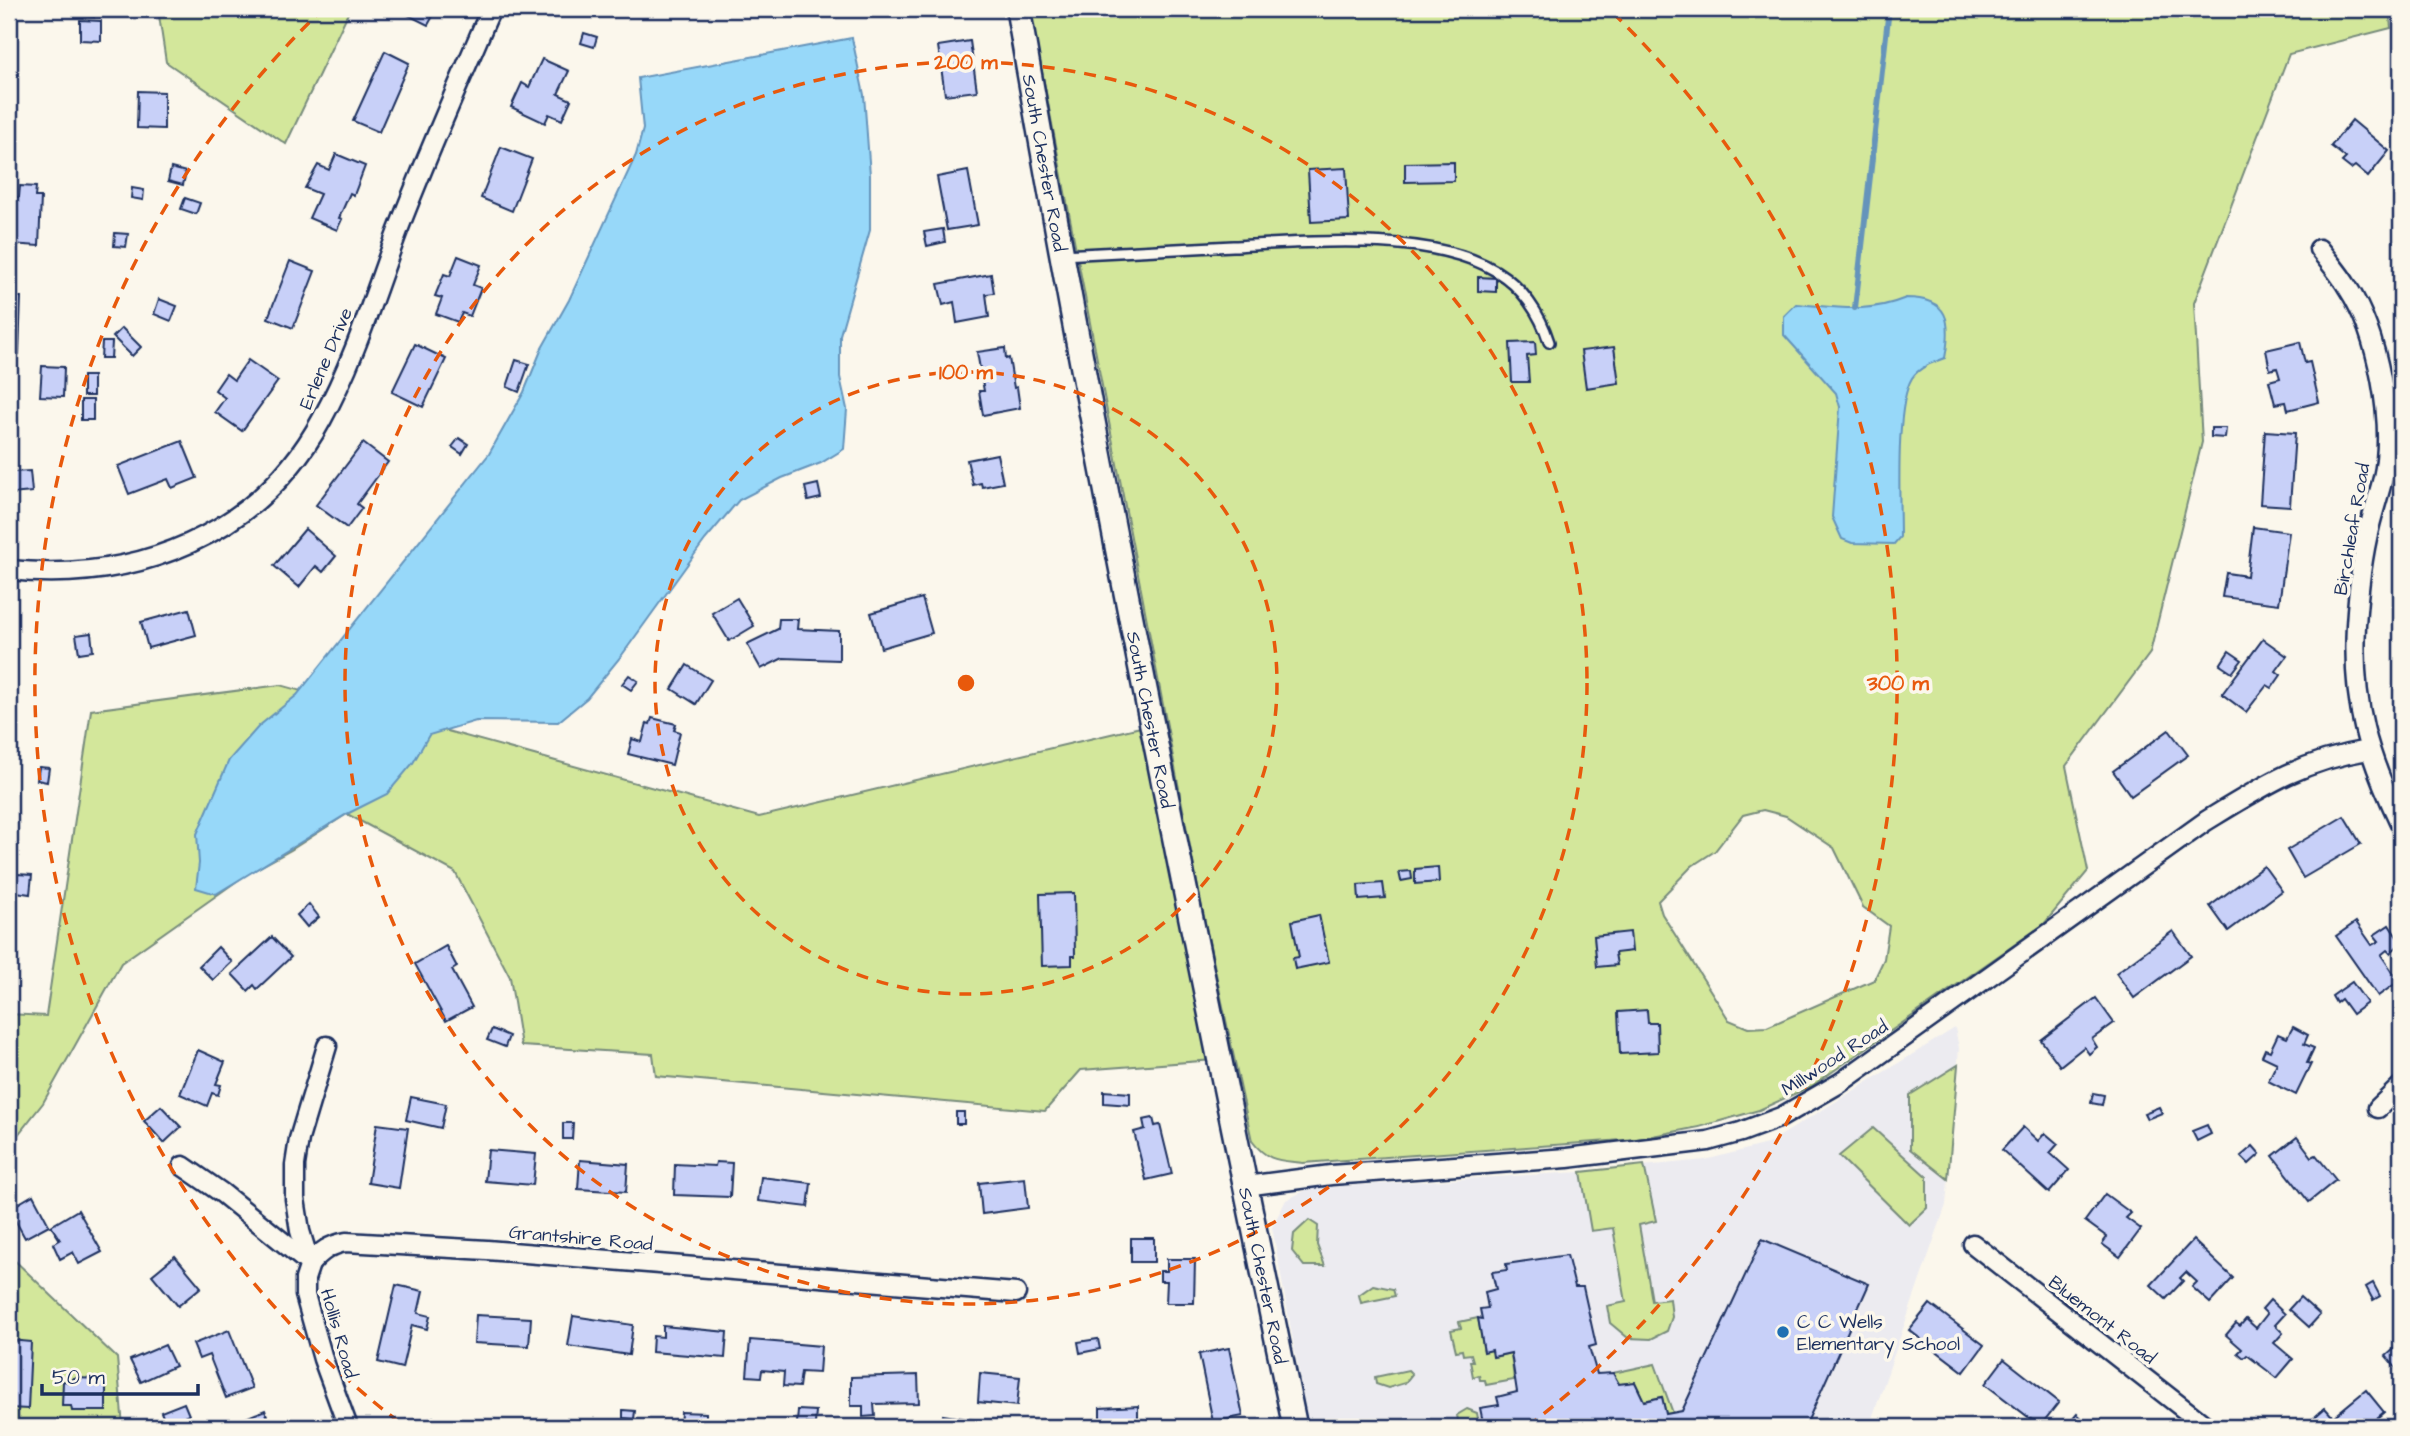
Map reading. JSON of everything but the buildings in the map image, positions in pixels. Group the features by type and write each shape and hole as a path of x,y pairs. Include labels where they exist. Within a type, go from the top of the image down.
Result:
{"street":[{"name":"Erlene Drive","path":"9,570 78,573 117,568 155,558 192,544 220,529 245,511 283,473 321,422 340,385 425,160 491,9"},
{"name":"South Chester Road","path":"1018,9 1114,541 1296,1427"},
{"name":"Birchleaf Road","path":"2319,249 2349,289 2367,328 2379,368 2386,414 2387,446 2383,477 2363,560 2356,625 2356,669 2368,750 2401,825"},
{"name":"Millwood Road","path":"1245,1186 1331,1175 1567,1158 1670,1147 1741,1132 1780,1117 1840,1083 2206,821 2303,766 2368,750"},
{"name":"Hollis Road","path":"327,1046 299,1139 295,1165 295,1199 310,1264 304,1279 305,1295 323,1359 348,1427"},
{"path":"2378,1108 2401,1086"},
{"path":"183,1166 222,1193 310,1264"},
{"name":"Grantshire Road","path":"310,1264 319,1253 332,1245 346,1242 499,1251 1016,1293"},
{"name":"Bluemont Road","path":"1973,1244 2207,1427"}],"lane":[{"path":"1061,255 1314,242 1360,241 1418,247 1474,261 1496,271 1518,288 1536,311 1549,342"}],"shaded area":[{"name":"C C Wells Elementary School","path":"1955,1028 1959,1048 1946,1205 1869,1427 1309,1427 1272,1227 1286,1200 1310,1188 1581,1172 1705,1160 1767,1144"}],"green space":[{"path":"158,9 350,9 286,144 166,62"},
{"path":"1030,9 2389,9 2391,28 2289,54 2194,303 2202,442 2150,653 2066,766 2088,871 2044,924 1812,1086 1759,1110 1699,1127 1637,1139 1303,1163 1269,1156 1252,1141 1202,909","holes":["1763,810 1786,816 1834,848 1863,907 1889,926 1884,959 1874,980 1767,1027 1748,1028 1729,1020 1662,914 1658,901 1692,866 1715,851 1743,815"]},
{"path":"280,685 759,817 1149,725 1214,1060 1081,1070 1045,1111 656,1076 653,1054 521,1046 510,977 455,872 347,814 247,874 121,963 43,1103 9,1146 9,1014 46,1016 91,710"},
{"path":"1958,1065 1948,1179 1910,1149 1910,1095"},
{"path":"1873,1128 1927,1177 1927,1208 1909,1225 1839,1156"},
{"path":"1644,1165 1656,1221 1639,1225 1652,1301 1670,1299 1672,1317 1667,1331 1651,1339 1628,1338 1610,1323 1607,1306 1626,1302 1613,1228 1591,1231 1581,1172"},
{"path":"1309,1220 1318,1226 1317,1245 1325,1266 1304,1266 1292,1251 1294,1234"},
{"path":"9,1255 117,1358 123,1427 9,1427"},
{"path":"1373,1285 1393,1289 1395,1296 1361,1303 1359,1295"},
{"path":"1478,1318 1484,1351 1492,1350 1494,1357 1511,1353 1514,1380 1486,1385 1479,1375 1473,1377 1471,1354 1463,1355 1462,1350 1456,1351 1451,1330 1461,1328 1459,1322"},
{"path":"1655,1364 1673,1413 1666,1414 1662,1397 1644,1401 1635,1382 1619,1384 1613,1373"},
{"path":"1408,1370 1412,1374 1405,1383 1388,1388 1376,1384 1375,1377"},
{"path":"1467,1409 1477,1413 1479,1424 1484,1427 1459,1427 1457,1415"}],"water":[{"path":"852,38 864,95 870,175 870,230 840,335 840,377 847,409 844,449 821,463 782,478 739,500 705,540 622,655 587,698 558,722 476,721 429,735 413,763 387,794 347,814 216,894 196,888 199,863 197,834 229,760 259,726 297,695 489,454 524,392 542,348 569,300 636,155 643,129 638,78"},
{"path":"1906,298 1931,302 1944,314 1948,333 1945,358 1919,371 1912,378 1907,391 1901,431 1900,537 1894,544 1852,543 1842,539 1832,517 1840,407 1836,393 1784,335 1784,316 1796,304 1865,308"}],"waterway":[{"path":"1855,308 1889,9"}],"place":[{"name":"C C Wells Elementary School","path":"1783,1332"}]}
